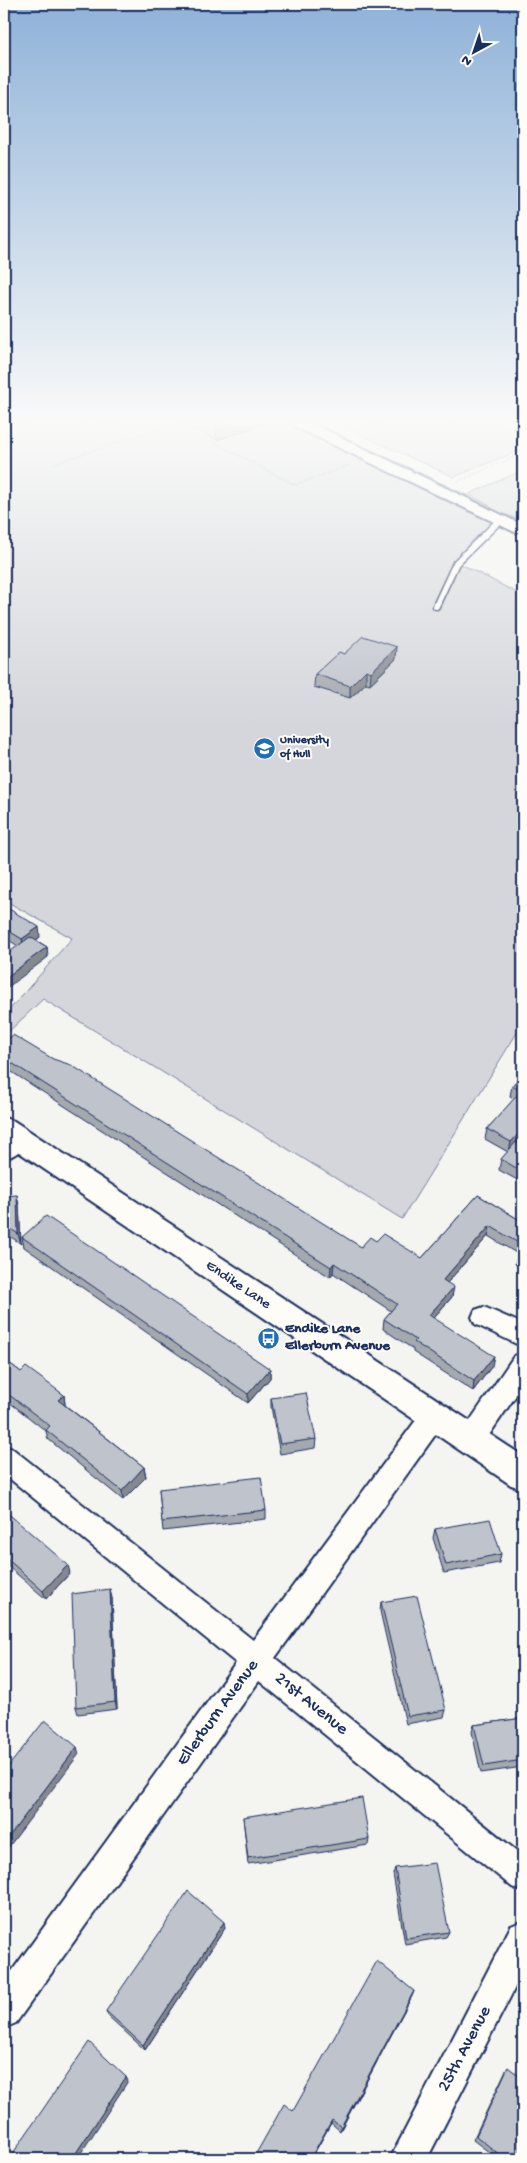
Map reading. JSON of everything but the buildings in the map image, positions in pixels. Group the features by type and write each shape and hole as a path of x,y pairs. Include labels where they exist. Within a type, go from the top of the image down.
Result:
{"street":[{"path":"510,525 523,531"},
{"name":"Endike Lane","path":"9,1139 523,1474"},
{"path":"484,1317 523,1339"},
{"path":"472,1439 523,1364"},
{"name":"Ellerburn Avenue","path":"4,2011 434,1416"},
{"name":"21st Avenue","path":"4,1458 523,1876"},
{"name":"25th Avenue","path":"408,2159 523,1938"}],"lane":[{"path":"436,606 456,563 495,525"}],"shaded area":[{"name":"University of Hull","path":"4,525 498,525 461,564 523,596 523,1023 402,1219 43,999 4,1036 4,1016 72,938 4,900"}],"place":[{"name":"University of Hull","path":"264,748"},
{"name":"Endike Lane Ellerburn Avenue","path":"269,1338"}]}
